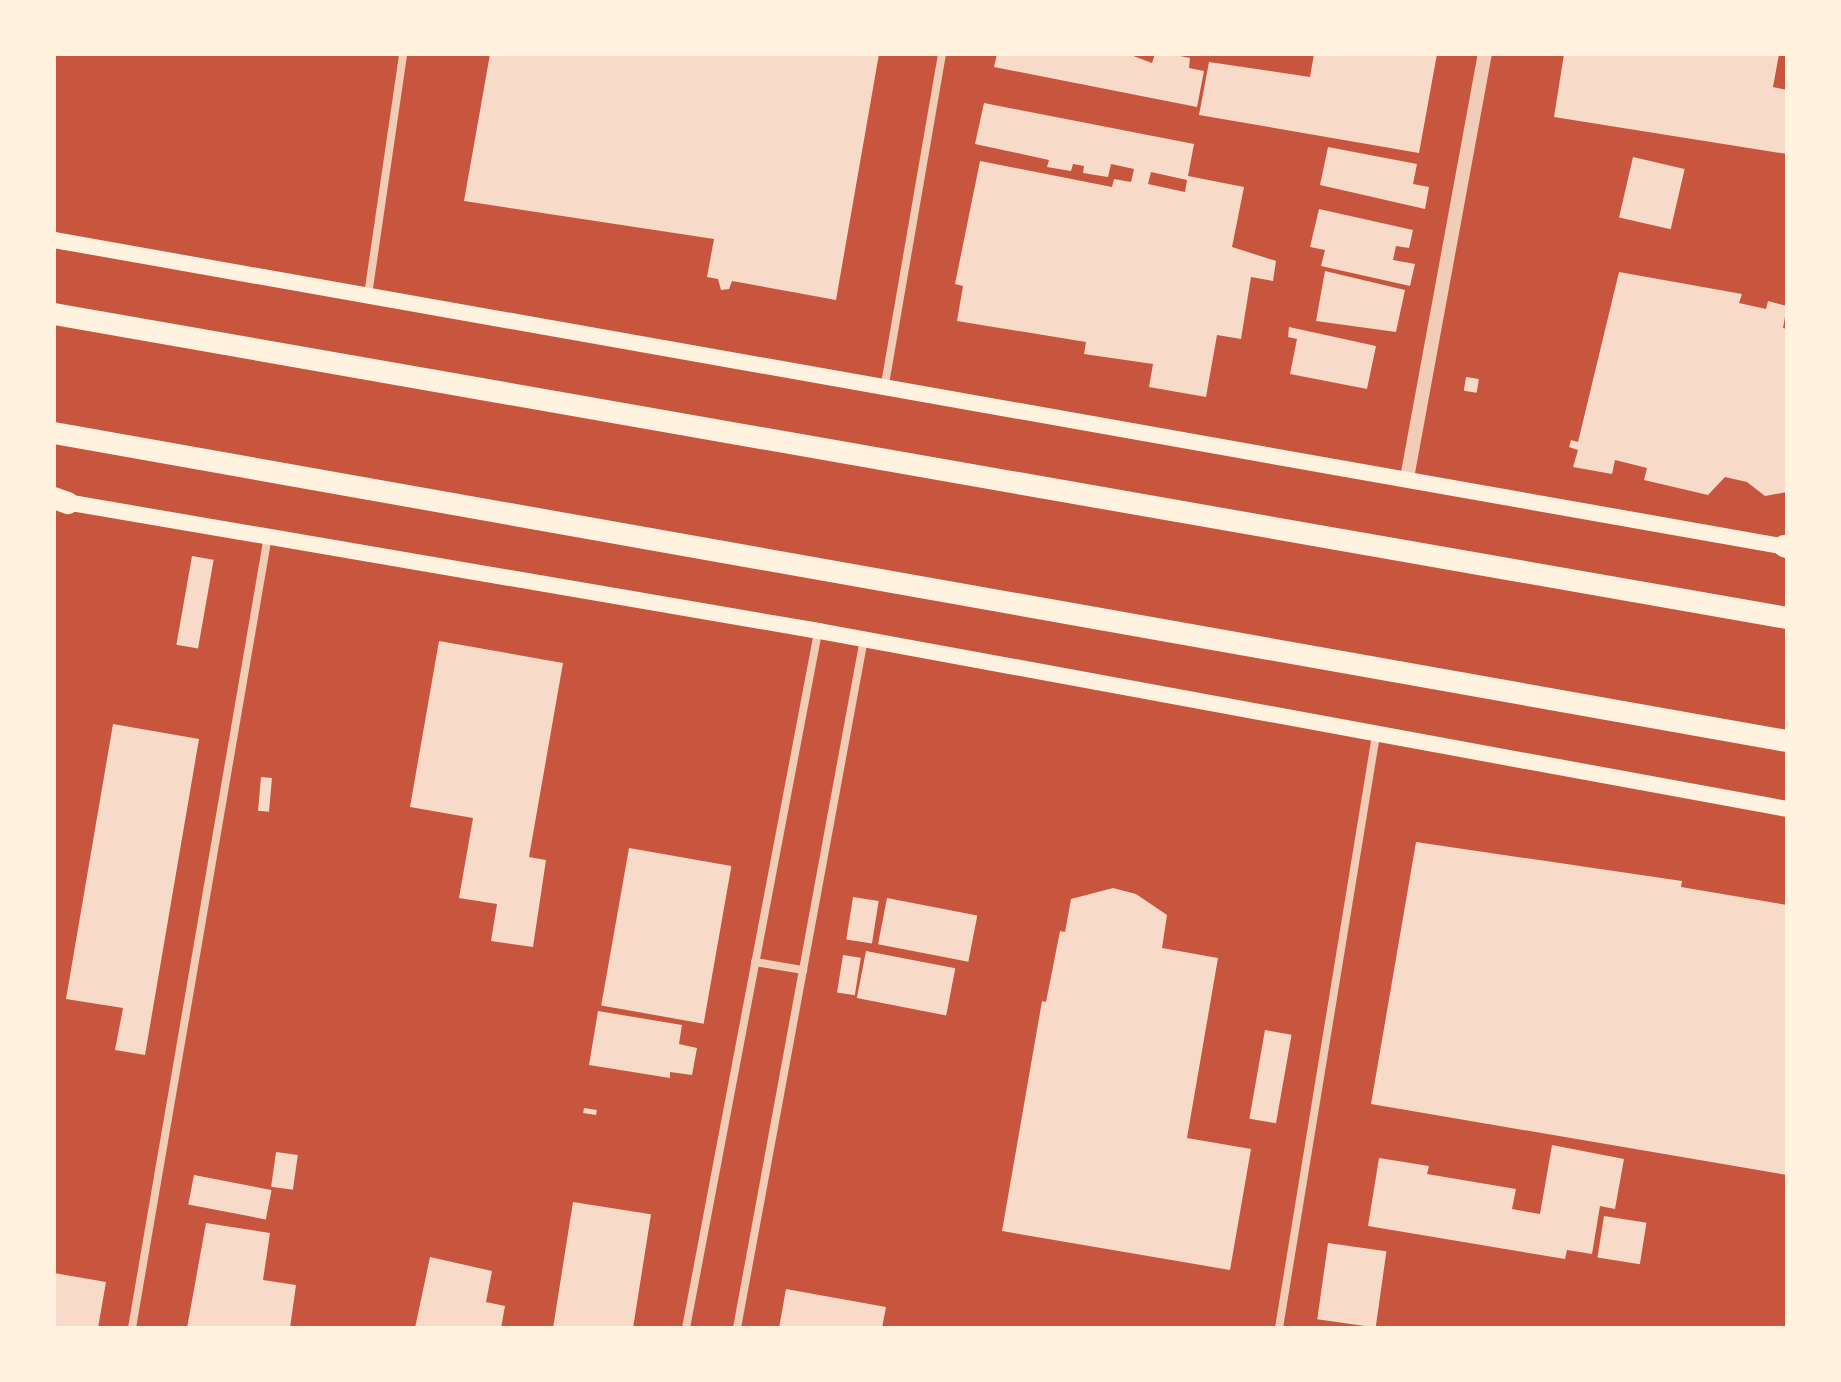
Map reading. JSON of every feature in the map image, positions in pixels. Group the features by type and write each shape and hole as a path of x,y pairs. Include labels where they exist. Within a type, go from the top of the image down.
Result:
{"highway":[{"path":"54,314 1787,618"},
{"path":"54,433 1787,741"}],"main road":[{"path":"54,240 885,384 1786,547"},
{"path":"59,500 864,639 1787,809"}],"street":[{"path":"368,296 403,54"},
{"path":"885,384 942,54"},
{"path":"1407,478 1485,54"},
{"path":"132,1328 268,535"},
{"path":"686,1328 819,631"},
{"path":"737,1328 864,639"},
{"path":"1279,1328 1376,735"},
{"path":"755,962 803,970"}],"building":[{"path":"490,54 879,54 836,300 732,281 729,289 721,290 718,279 707,277 714,239 464,201"},
{"path":"997,54 1128,54 1152,63 1155,54 1170,54 1190,58 1189,68 1204,71 1197,107 994,67"},
{"path":"1314,54 1437,54 1419,153 1199,115 1209,62 1310,77"},
{"path":"1564,54 1779,54 1773,87 1787,90 1787,154 1554,117"},
{"path":"984,103 1194,144 1188,176 1244,187 1232,247 1276,261 1273,281 1251,277 1241,339 1217,335 1206,397 1149,387 1153,364 1084,354 1086,342 957,321 963,286 955,284 980,161 1112,187 1114,179 1131,182 1134,169 1111,164 1108,177 1083,173 1084,166 1073,164 1071,171 1047,167 1049,160 975,144","holes":["1151,172 1187,180 1185,192 1148,184"]},
{"path":"1328,147 1417,164 1413,184 1429,187 1425,209 1320,185"},
{"path":"1633,157 1685,169 1671,229 1619,217"},
{"path":"1319,209 1413,230 1409,248 1396,246 1393,260 1415,264 1410,286 1321,266 1325,250 1310,247"},
{"path":"1325,271 1405,290 1396,332 1316,321"},
{"path":"1619,272 1742,294 1739,303 1766,309 1768,301 1787,306 1783,328 1787,329 1787,492 1765,496 1747,482 1725,477 1708,495 1644,480 1647,468 1615,460 1612,474 1573,467 1578,450 1569,447 1571,440 1578,442"},
{"path":"1289,327 1376,346 1367,389 1290,374 1297,339 1288,337"},
{"path":"1466,377 1479,379 1477,393 1464,391"},
{"path":"192,556 214,560 198,648 176,645"},
{"path":"439,641 563,663 529,857 546,860 533,947 491,941 497,904 459,898 473,818 410,807"},
{"path":"113,724 199,739 145,1055 115,1050 123,1008 66,999"},
{"path":"261,777 272,778 269,812 258,811"},
{"path":"1416,842 1682,881 1681,887 1787,905 1787,1175 1371,1104"},
{"path":"629,848 731,866 704,1024 601,1006"},
{"path":"1113,888 1136,894 1167,915 1162,948 1218,958 1187,1138 1251,1149 1230,1270 1002,1231 1042,1001 1046,1002 1060,931 1065,932 1071,899"},
{"path":"853,897 879,901 872,944 846,939"},
{"path":"887,898 977,916 968,962 878,944"},
{"path":"866,951 955,968 946,1015 857,998"},
{"path":"843,955 861,958 855,995 837,993"},
{"path":"598,1011 682,1025 679,1044 697,1048 692,1075 670,1072 670,1078 589,1065"},
{"path":"1265,1030 1292,1035 1276,1123 1249,1119"},
{"path":"584,1108 597,1110 596,1115 583,1113"},
{"path":"1552,1145 1624,1159 1615,1209 1600,1206 1592,1254 1567,1250 1565,1259 1368,1226 1379,1158 1429,1166 1427,1174 1516,1189 1512,1209 1540,1214"},
{"path":"276,1152 298,1155 293,1190 271,1187"},
{"path":"194,1175 272,1190 266,1220 188,1204"},
{"path":"573,1202 651,1214 633,1328 553,1328"},
{"path":"1604,1216 1646,1223 1640,1264 1597,1257"},
{"path":"206,1223 270,1233 263,1280 296,1285 290,1328 187,1328"},
{"path":"1328,1243 1386,1251 1376,1327 1317,1319"},
{"path":"430,1257 492,1271 486,1302 505,1306 501,1328 415,1328"},
{"path":"54,1273 106,1282 98,1328 54,1328"},
{"path":"786,1289 886,1307 882,1328 779,1328"}]}
